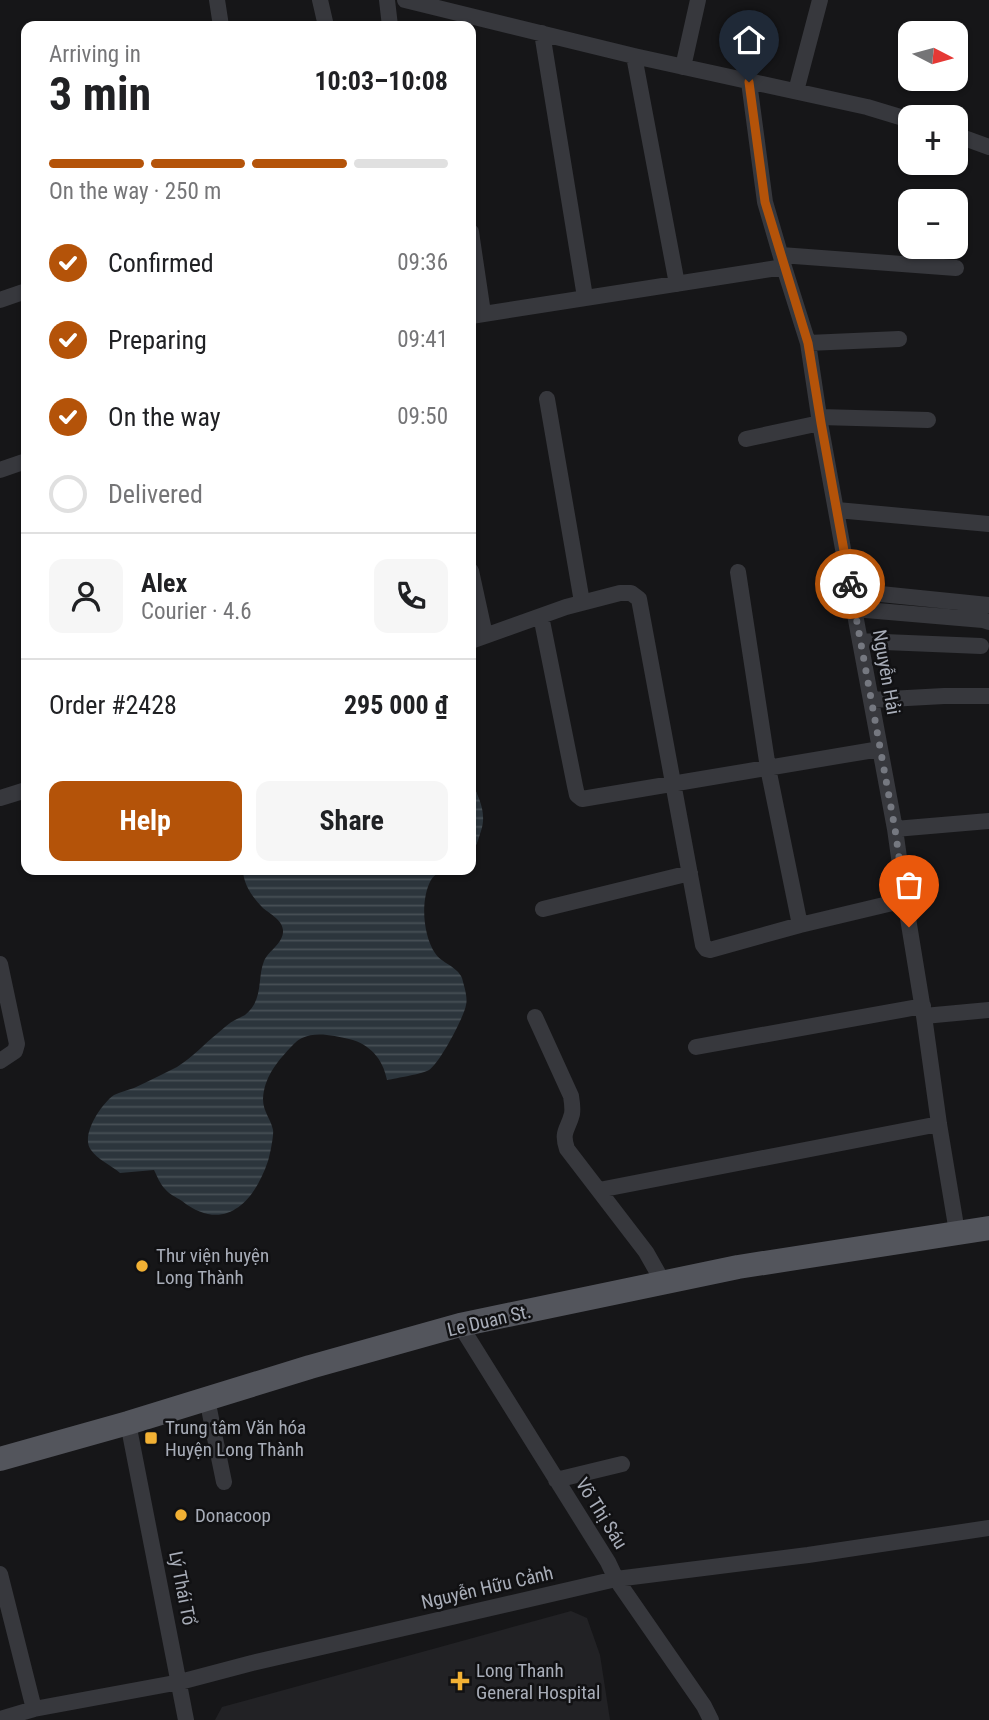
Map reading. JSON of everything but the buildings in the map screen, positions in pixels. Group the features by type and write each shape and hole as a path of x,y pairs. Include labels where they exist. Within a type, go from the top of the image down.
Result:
{"main road":[{"name":"Le Duan St.","path":"0,1459 460,1325 738,1267 989,1228"}],"street":[{"path":"217,0 221,21"},
{"path":"320,0 325,21"},
{"path":"387,0 389,21"},
{"path":"405,0 634,57 796,91 898,116"},
{"path":"683,67 698,0"},
{"path":"796,91 820,0"},
{"path":"542,33 585,298"},
{"path":"634,57 677,284"},
{"name":"Nguyễn Hải","path":"749,82 765,202 808,343 895,829 957,1232"},
{"path":"968,139 989,147"},
{"path":"477,315 677,284 782,261 957,268"},
{"path":"0,300 21,293"},
{"path":"808,343 899,340"},
{"path":"547,399 582,603"},
{"path":"746,439 820,420 928,420"},
{"path":"0,468 21,462"},
{"path":"837,510 989,524"},
{"path":"738,572 768,768 800,925"},
{"path":"851,591 989,605"},
{"path":"476,619 478,638 566,607 620,593 631,593 639,599 703,946 706,949 905,900"},
{"path":"854,609 989,622"},
{"path":"541,616 575,786 582,800 880,749"},
{"path":"860,641 981,646"},
{"path":"871,700 989,696"},
{"path":"0,798 21,792"},
{"path":"895,829 989,821"},
{"path":"542,909 690,873"},
{"path":"0,964 18,1044 15,1051 0,1060"},
{"path":"696,1048 924,1011 989,1010"},
{"path":"535,1017 571,1096 572,1115 564,1138 567,1149 646,1252 663,1282"},
{"path":"599,1190 939,1124"},
{"name":"Võ Thị Sáu","path":"460,1325 616,1579 711,1720"},
{"path":"207,1399 224,1482"},
{"name":"Lý Thái Tổ","path":"128,1423 186,1720"},
{"path":"556,1480 622,1464"},
{"name":"Nguyễn Hữu Cảnh","path":"0,1719 34,1709 180,1682 616,1579 808,1555 989,1528"},
{"path":"0,1574 2,1593 34,1709"}],"shaded area":[{"path":"476,792 483,811 476,845"},
{"path":"244,875 436,875 431,880 425,897 424,917 428,937 435,953 457,970 462,978 466,1002 456,1029 439,1059 429,1070 415,1074 387,1080 374,1053 349,1039 319,1034 297,1041 276,1065 264,1091 263,1104 273,1133 269,1158 262,1176 246,1201 224,1214 211,1215 197,1210 168,1192 154,1170 120,1173 91,1150 88,1137 98,1113 114,1095 177,1067 229,1024 245,1015 255,1003 264,961 279,943 283,930 277,919 262,907 252,894"},
{"name":"Long Thanh General Hospital","path":"571,1611 587,1618 600,1655 610,1720 215,1720 222,1707"}],"way so far":[{"path":"850,584 895,829 909,927"}],"place":[{"name":"Thư viện huyện Long Thành","path":"142,1266"},
{"name":"Trung tâm Văn hóa Huyện Long Thành","path":"151,1438"},
{"name":"Donacoop","path":"181,1515"},
{"name":"Long Thanh General Hospital","path":"460,1681"}],"route":[{"path":"749,82 765,202 808,343 850,584"}]}
